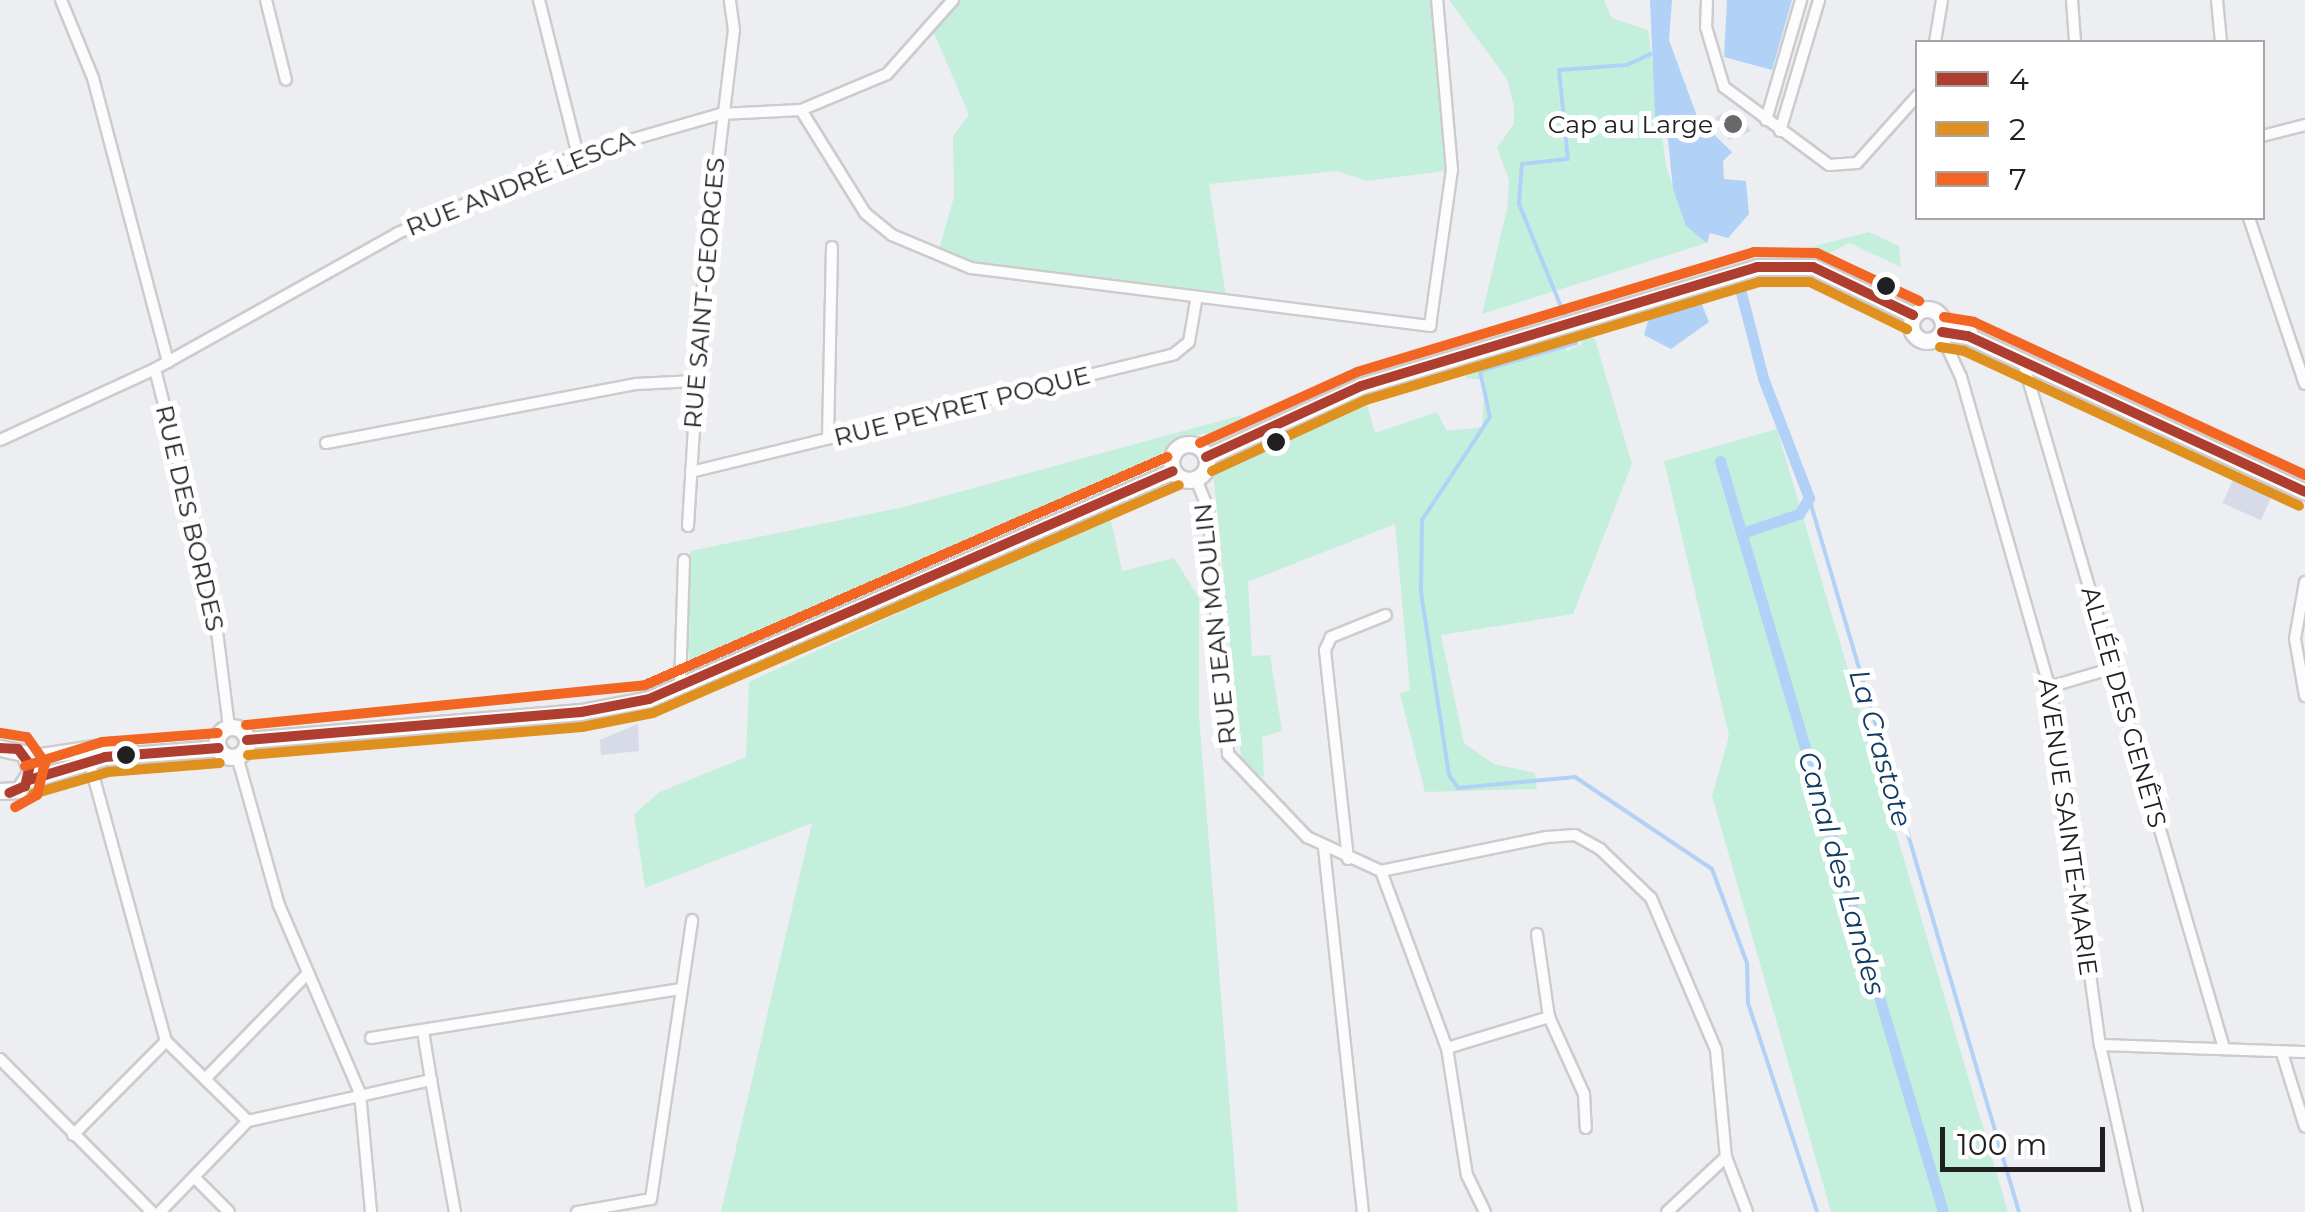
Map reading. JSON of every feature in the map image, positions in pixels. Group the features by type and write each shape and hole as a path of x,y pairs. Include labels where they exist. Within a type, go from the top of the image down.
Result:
{"main road":[{"path":"0,748 28,758 222,738 247,740 581,712 680,688 1174,471 1196,478 1206,458 1361,386 1568,323 1766,265 1813,267 1869,290 1913,315"},
{"path":"1913,315 1929,308 1942,329 2305,492"},
{"path":"1913,315 1916,337 1942,329 2305,484"},
{"path":"1174,471 1182,446 1206,458"},
{"path":"222,738 236,756 247,740"},
{"path":"0,792 19,790 29,780 89,760 222,738"},
{"path":"28,758 29,780"}],"street":[{"path":"60,0 94,78 168,362"},
{"path":"266,0 286,80"},
{"path":"539,0 578,155"},
{"name":"RUE SAINT-GEORGES","path":"688,526 695,382 721,114 734,30 730,0"},
{"name":"RUE ANDRÉ LESCA","path":"0,440 155,370 398,233 578,155 721,114 801,110 887,74 953,0"},
{"path":"801,110 865,212 909,244 971,268 1196,301 1433,324 1452,170 1437,0"},
{"path":"1707,0 1706,27 1721,82 1829,165 1854,166 1915,99"},
{"path":"1763,118 1800,0"},
{"path":"1780,131 1820,0"},
{"path":"1935,40 1942,0"},
{"path":"2072,0 2075,40"},
{"path":"2217,0 2220,40"},
{"path":"2265,135 2305,124"},
{"path":"2250,220 2305,384"},
{"path":"828,438 832,247"},
{"name":"RUE PEYRET POQUE","path":"691,472 1174,354 1189,342 1196,301"},
{"name":"AVENUE SAINTE-MARIE","path":"1942,329 2050,688 2100,1045 2137,1212"},
{"name":"ALLÉE DES GENÊTS","path":"2024,365 2224,1048"},
{"name":"RUE DES BORDES","path":"155,370 213,599 222,738"},
{"path":"326,442 636,384 695,382"},
{"name":"RUE JEAN MOULIN","path":"1196,478 1208,509 1228,754 1284,819 1324,848 1380,871"},
{"path":"680,688 684,560"},
{"path":"2305,582 2295,639 2305,696"},
{"path":"1348,859 1325,650 1332,637 1386,614"},
{"path":"2050,688 2112,668"},
{"path":"236,756 274,890 360,1093 371,1212"},
{"path":"89,760 166,1041 248,1121"},
{"path":"1485,1212 1467,1175 1447,1048 1380,871 1547,837 1576,836 1600,849 1651,898 1716,1050 1726,1157 1747,1212"},
{"path":"1324,848 1363,1212"},
{"path":"577,1212 651,1199 692,920"},
{"path":"1537,934 1548,1017 1584,1094 1586,1128"},
{"path":"205,1079 308,973"},
{"path":"372,1038 681,989"},
{"path":"1447,1048 1548,1017"},
{"path":"424,1031 455,1212"},
{"path":"72,1135 166,1041"},
{"path":"2100,1045 2305,1052"},
{"path":"2282,1053 2305,1128"},
{"path":"0,1059 152,1212"},
{"path":"160,1212 248,1121 430,1080"},
{"path":"1667,1212 1726,1157"},
{"path":"194,1177 229,1212"}],"green space":[{"path":"953,0 1437,0 1452,170 1367,181 1337,171 1209,184 1227,303 971,268 937,256 954,197 953,136 969,115 931,26"},
{"path":"1449,0 1604,0 1612,18 1648,30 1666,166 1686,225 1707,243 1482,314 1507,209 1509,180 1497,148 1514,124 1514,107 1507,79"},
{"path":"1869,232 1899,246 1901,267 1849,243 1829,253 1832,258 1807,248"},
{"path":"1579,332 1595,339 1632,464 1573,614 1441,635 1464,743 1494,764 1535,773 1537,789 1425,792 1400,694 1410,690 1395,524 1248,582 1252,656 1270,655 1282,731 1262,737 1264,777 1242,767 1213,472 1225,459 1366,401 1375,433 1437,412 1447,431 1482,427 1485,380 1466,378 1467,368 1561,336 1567,351 1582,344"},
{"path":"1242,415 1244,428 1175,438 1155,460 689,663 690,551 904,507"},
{"path":"1777,429 2008,1212 1831,1212 1712,796 1729,736 1664,461"},
{"path":"1110,516 1122,571 1174,558 1199,598 1199,716 1238,1212 721,1212 812,823 645,888 634,814 660,792 746,757 749,682"}],"water":[{"path":"1650,0 1672,0 1669,40 1698,119 1732,152 1723,161 1724,179 1746,181 1749,214 1728,238 1710,233 1707,243 1686,226 1673,189 1668,140 1655,116"},
{"path":"1727,0 1792,0 1772,70 1724,57"},
{"path":"1701,302 1709,322 1671,349 1644,335 1650,314"}],"building":[{"name":"Cap au Large","path":"1735,109 1751,131 1729,140 1715,117"},
{"path":"2236,473 2274,490 2261,520 2223,503"},
{"path":"638,724 639,751 601,755 600,740"}],"waterway":[{"path":"1566,319 1519,204 1522,164 1568,159 1559,70 1627,65 1651,54"},
{"name":"La Crastote","path":"1739,285 1763,378 1809,498 1799,514 1742,533"},
{"path":"1570,328 1576,343 1480,371 1490,417 1422,520 1421,592 1449,775 1458,788 1575,777 1712,869 1747,963 1748,1003 1817,1212"},
{"name":"Canal des Landes","path":"1720,461 1943,1212"},
{"name":"La Crastote","path":"1809,498 2019,1212"}],"transit line":[{"name":"7","path":"1200,443 1357,372 1754,252 1817,253 1919,301"},
{"name":"4","path":"1206,457 1361,386 1757,267 1813,267 1913,315"},
{"name":"2","path":"1212,471 1366,400 1759,282 1810,282 1907,329"},
{"name":"7","path":"1944,317 1974,322 2305,475"},
{"name":"4","path":"1942,332 1968,336 2305,492"},
{"name":"2","path":"1940,347 1964,351 2299,506"},
{"name":"7","path":"246,725 645,685 1167,457"},
{"name":"4","path":"247,740 581,712 649,699 1173,471"},
{"name":"2","path":"248,755 582,727 653,713 1179,485"},
{"name":"7","path":"1,733 27,737 45,763 37,795 15,807"},
{"name":"7","path":"25,766 102,742 218,733"},
{"name":"4","path":"0,748 18,749 30,765 25,786 9,793"},
{"name":"4","path":"29,780 105,757 219,748"},
{"name":"2","path":"33,794 108,772 220,763"}],"place":[{"name":"Cap au Large","path":"1733,124"}]}
